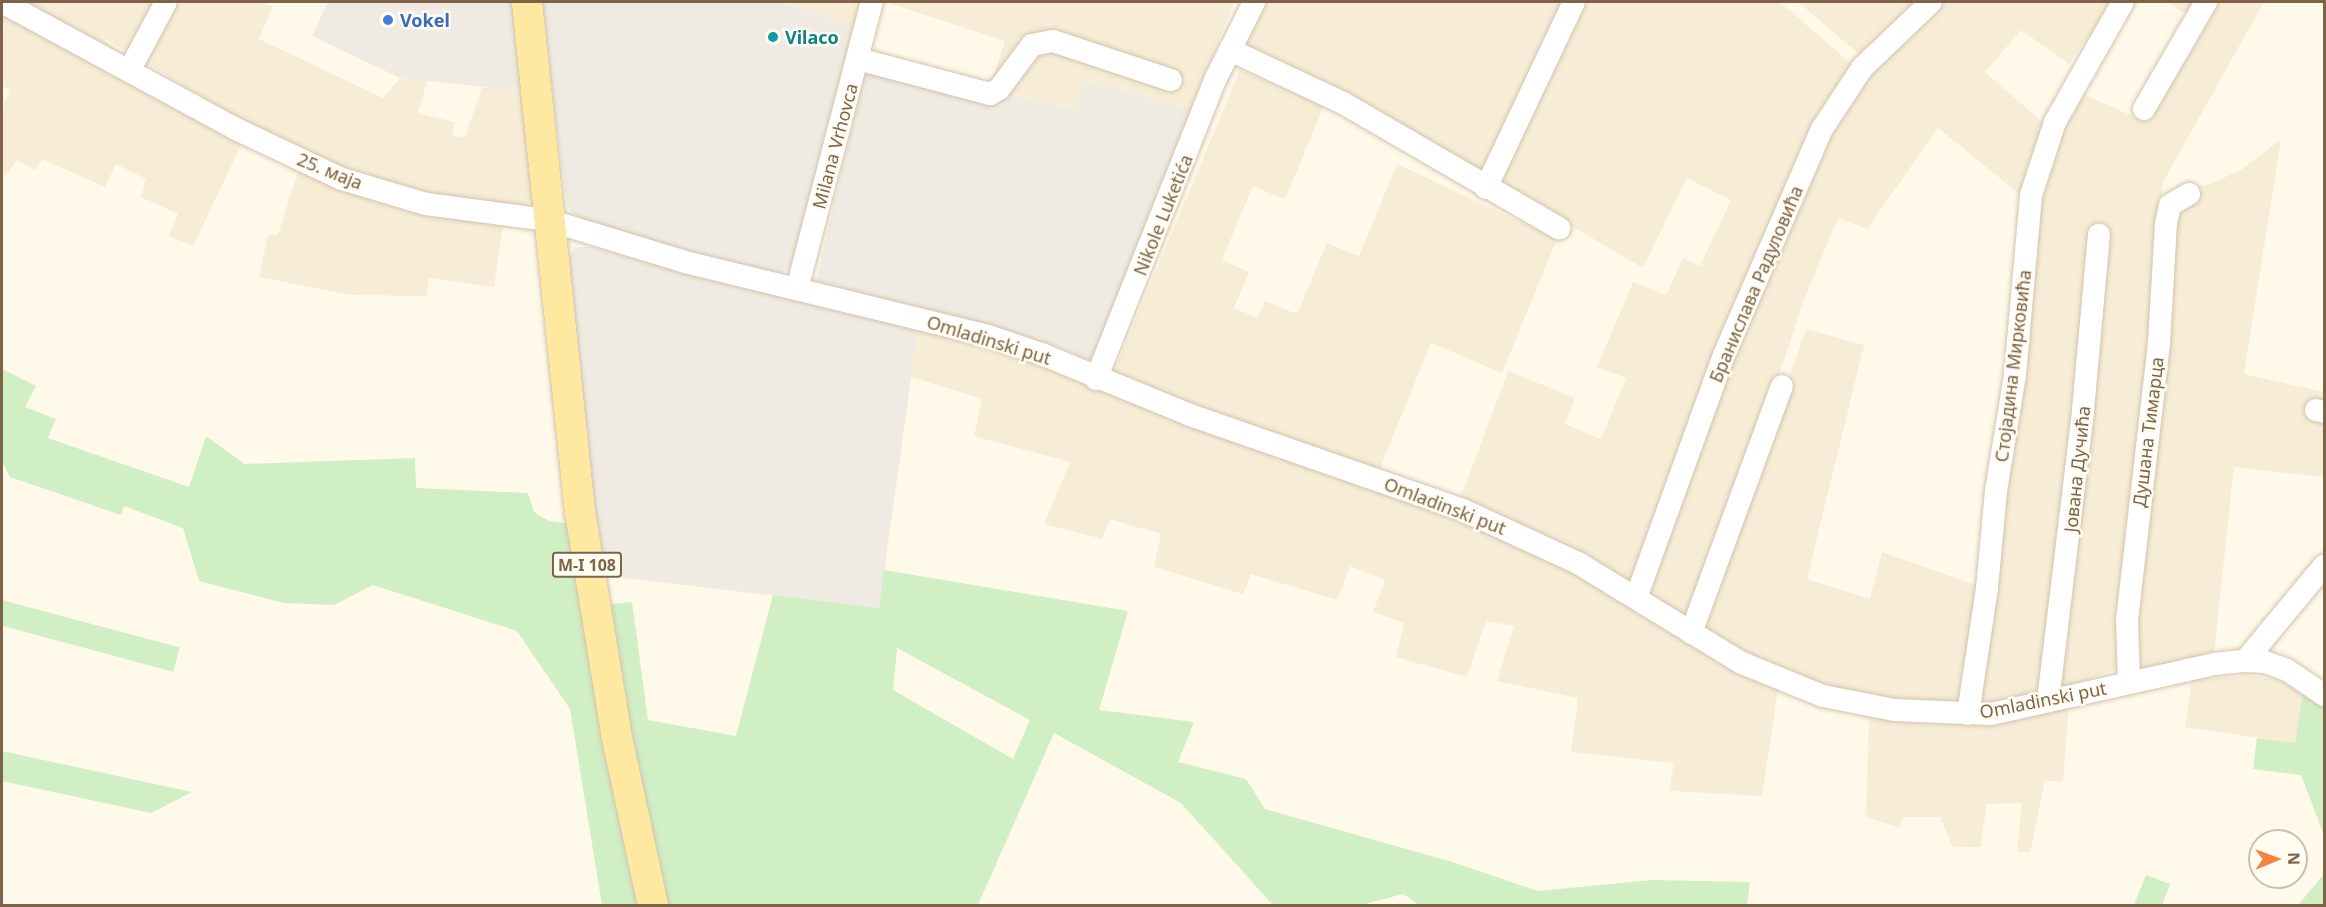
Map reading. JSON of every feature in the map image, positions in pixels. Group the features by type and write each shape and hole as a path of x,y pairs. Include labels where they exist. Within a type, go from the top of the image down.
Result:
{"main road":[{"name":"M-I 108","path":"527,2 576,483 596,626 653,906"}],"street":[{"name":"25. маја","path":"2,2 236,129 342,179 426,204 548,220"},
{"path":"129,71 166,2"},
{"name":"Milana Vrhovca","path":"797,290 872,2"},
{"name":"Nikole Luketića","path":"1096,379 1230,50 1254,2"},
{"path":"1486,188 1574,2"},
{"name":"Бранислава Радуловића","path":"1636,598 1724,355 1822,129 1862,68 1930,2"},
{"name":"Стојадина Мирковића","path":"1968,714 1987,588 1996,491 2015,375 2031,195 2055,122 2123,2"},
{"path":"2144,109 2206,2"},
{"path":"858,58 990,94 999,89 1032,45 1053,40 1171,80"},
{"path":"1230,50 1343,104 1559,228"},
{"name":"Душана Тимарца","path":"2129,682 2127,620 2159,344 2166,224 2169,205 2188,194"},
{"name":"Omladinski put","path":"548,220 685,262 988,336 1044,355 1096,379 1463,510 1578,562 1742,663 1823,696 1895,710 1991,714 2129,682 2245,661 2265,662 2287,670 2325,695"},
{"name":"Јована Дучића","path":"2048,701 2082,421 2098,235"},
{"path":"1691,633 1782,386"},
{"path":"2245,661 2325,566"}],"shaded area":[{"path":"2,2 262,2 273,7 259,39 383,98 400,78 427,81 418,113 454,122 453,136 465,137 482,87 525,91 536,193 526,205 500,206 386,184 318,158 222,109 101,36 151,91 244,139 193,246 169,236 178,214 141,197 146,179 116,164 105,187 42,159 35,170 17,160 5,176 2,174 2,107 10,90 2,86"},
{"path":"328,2 517,2 525,91 400,78 312,36"},
{"path":"541,2 778,2 859,27 802,252 790,268 776,276 585,224 567,207"},
{"path":"778,2 865,2 859,27"},
{"path":"885,2 1234,2 1192,110 1086,81 1076,109 1006,94 991,83 1005,41"},
{"path":"1262,2 1567,2 1484,183 1235,47"},
{"path":"1581,2 1780,2 1854,66 1641,572 1628,583 1460,499 1508,371 1575,398 1565,424 1601,439 1626,378 1597,367 1633,282 1666,295 1683,258 1700,266 1731,200 1687,178 1643,268 1570,225 1492,186"},
{"path":"1798,2 1921,2 1869,55 1859,54"},
{"path":"1935,2 2112,2 2069,64 2021,30 1985,72 2056,134 2076,91 2135,117 2148,119 2213,2 2264,2 2163,182 2116,669 2059,690 1981,708 2000,498 2038,209 1938,128 1867,229 1838,218 1803,302 1733,517 1691,627 1645,595 1734,350 1838,111"},
{"path":"2167,2 2197,2 2189,16"},
{"path":"1240,70 1324,106 1285,199 1253,186 1222,260 1249,272 1234,308 1258,318 1265,301 1297,314 1327,243 1359,256 1397,164 1557,239 1502,373 1431,343 1378,473 1117,379 1115,369"},
{"path":"865,71 990,103 999,102 1006,94 1075,109 1086,81 1192,110 1094,362 1056,346 816,281"},
{"path":"2281,139 2244,374 2324,392 2324,477 2234,467 2213,662 2130,673 2171,191 2210,184 2241,170"},
{"path":"299,168 503,225 494,287 429,278 426,296 350,295 259,277 268,235 278,235"},
{"path":"575,247 590,247 918,329 879,608 599,575 567,259"},
{"path":"918,329 987,347 1478,527 1548,557 1737,672 1778,690 1762,796 1669,791 1674,763 1571,752 1578,698 1497,681 1514,626 1486,621 1467,677 1396,657 1404,623 1373,612 1385,580 1350,566 1337,600 1251,574 1243,594 1154,567 1161,534 1110,519 1102,539 1044,524 1070,462 974,436 982,399 911,377"},
{"path":"1806,329 1864,345 1807,579 1870,599 1882,552 1982,587 1963,706 1922,705 1822,685 1771,669 1702,632"},
{"path":"2248,675 2277,680 2303,691 2295,743 2185,727 2192,680"},
{"path":"2069,706 2063,781 2045,781 2030,853 2017,851 2022,803 1987,804 1980,847 1953,847 1940,817 1902,817 1900,828 1866,817 1869,718 1940,725 2042,714"}],"green space":[{"path":"2,369 36,386 25,407 56,419 48,438 189,487 206,436 245,464 415,458 416,488 528,493 534,512 549,521 570,524 644,905 602,905 570,709 517,631 373,585 334,605 284,603 199,581 183,528 124,506 121,515 10,477 2,461"},
{"path":"884,570 1128,611 1099,710 1194,722 1178,762 1246,779 1265,809 1449,861 1538,891 1652,880 1750,882 1747,905 1421,906 1403,894 1361,905 1273,905 1181,803 1054,733 978,905 664,905 601,605 632,602 648,720 736,736 773,595 879,608","holes":["897,648 1030,720 1013,759 893,690"]},
{"path":"2,600 180,648 173,672 2,626"},
{"path":"2303,691 2324,705 2324,835 2301,775 2253,769 2257,738 2295,743"},
{"path":"2,751 192,792 151,813 2,781"},
{"path":"2324,874 2324,905 2298,905"},
{"path":"2146,875 2170,884 2162,905 2134,905"}],"place":[{"name":"Vokel","path":"388,20"},
{"name":"Vilaco","path":"773,37"}]}
